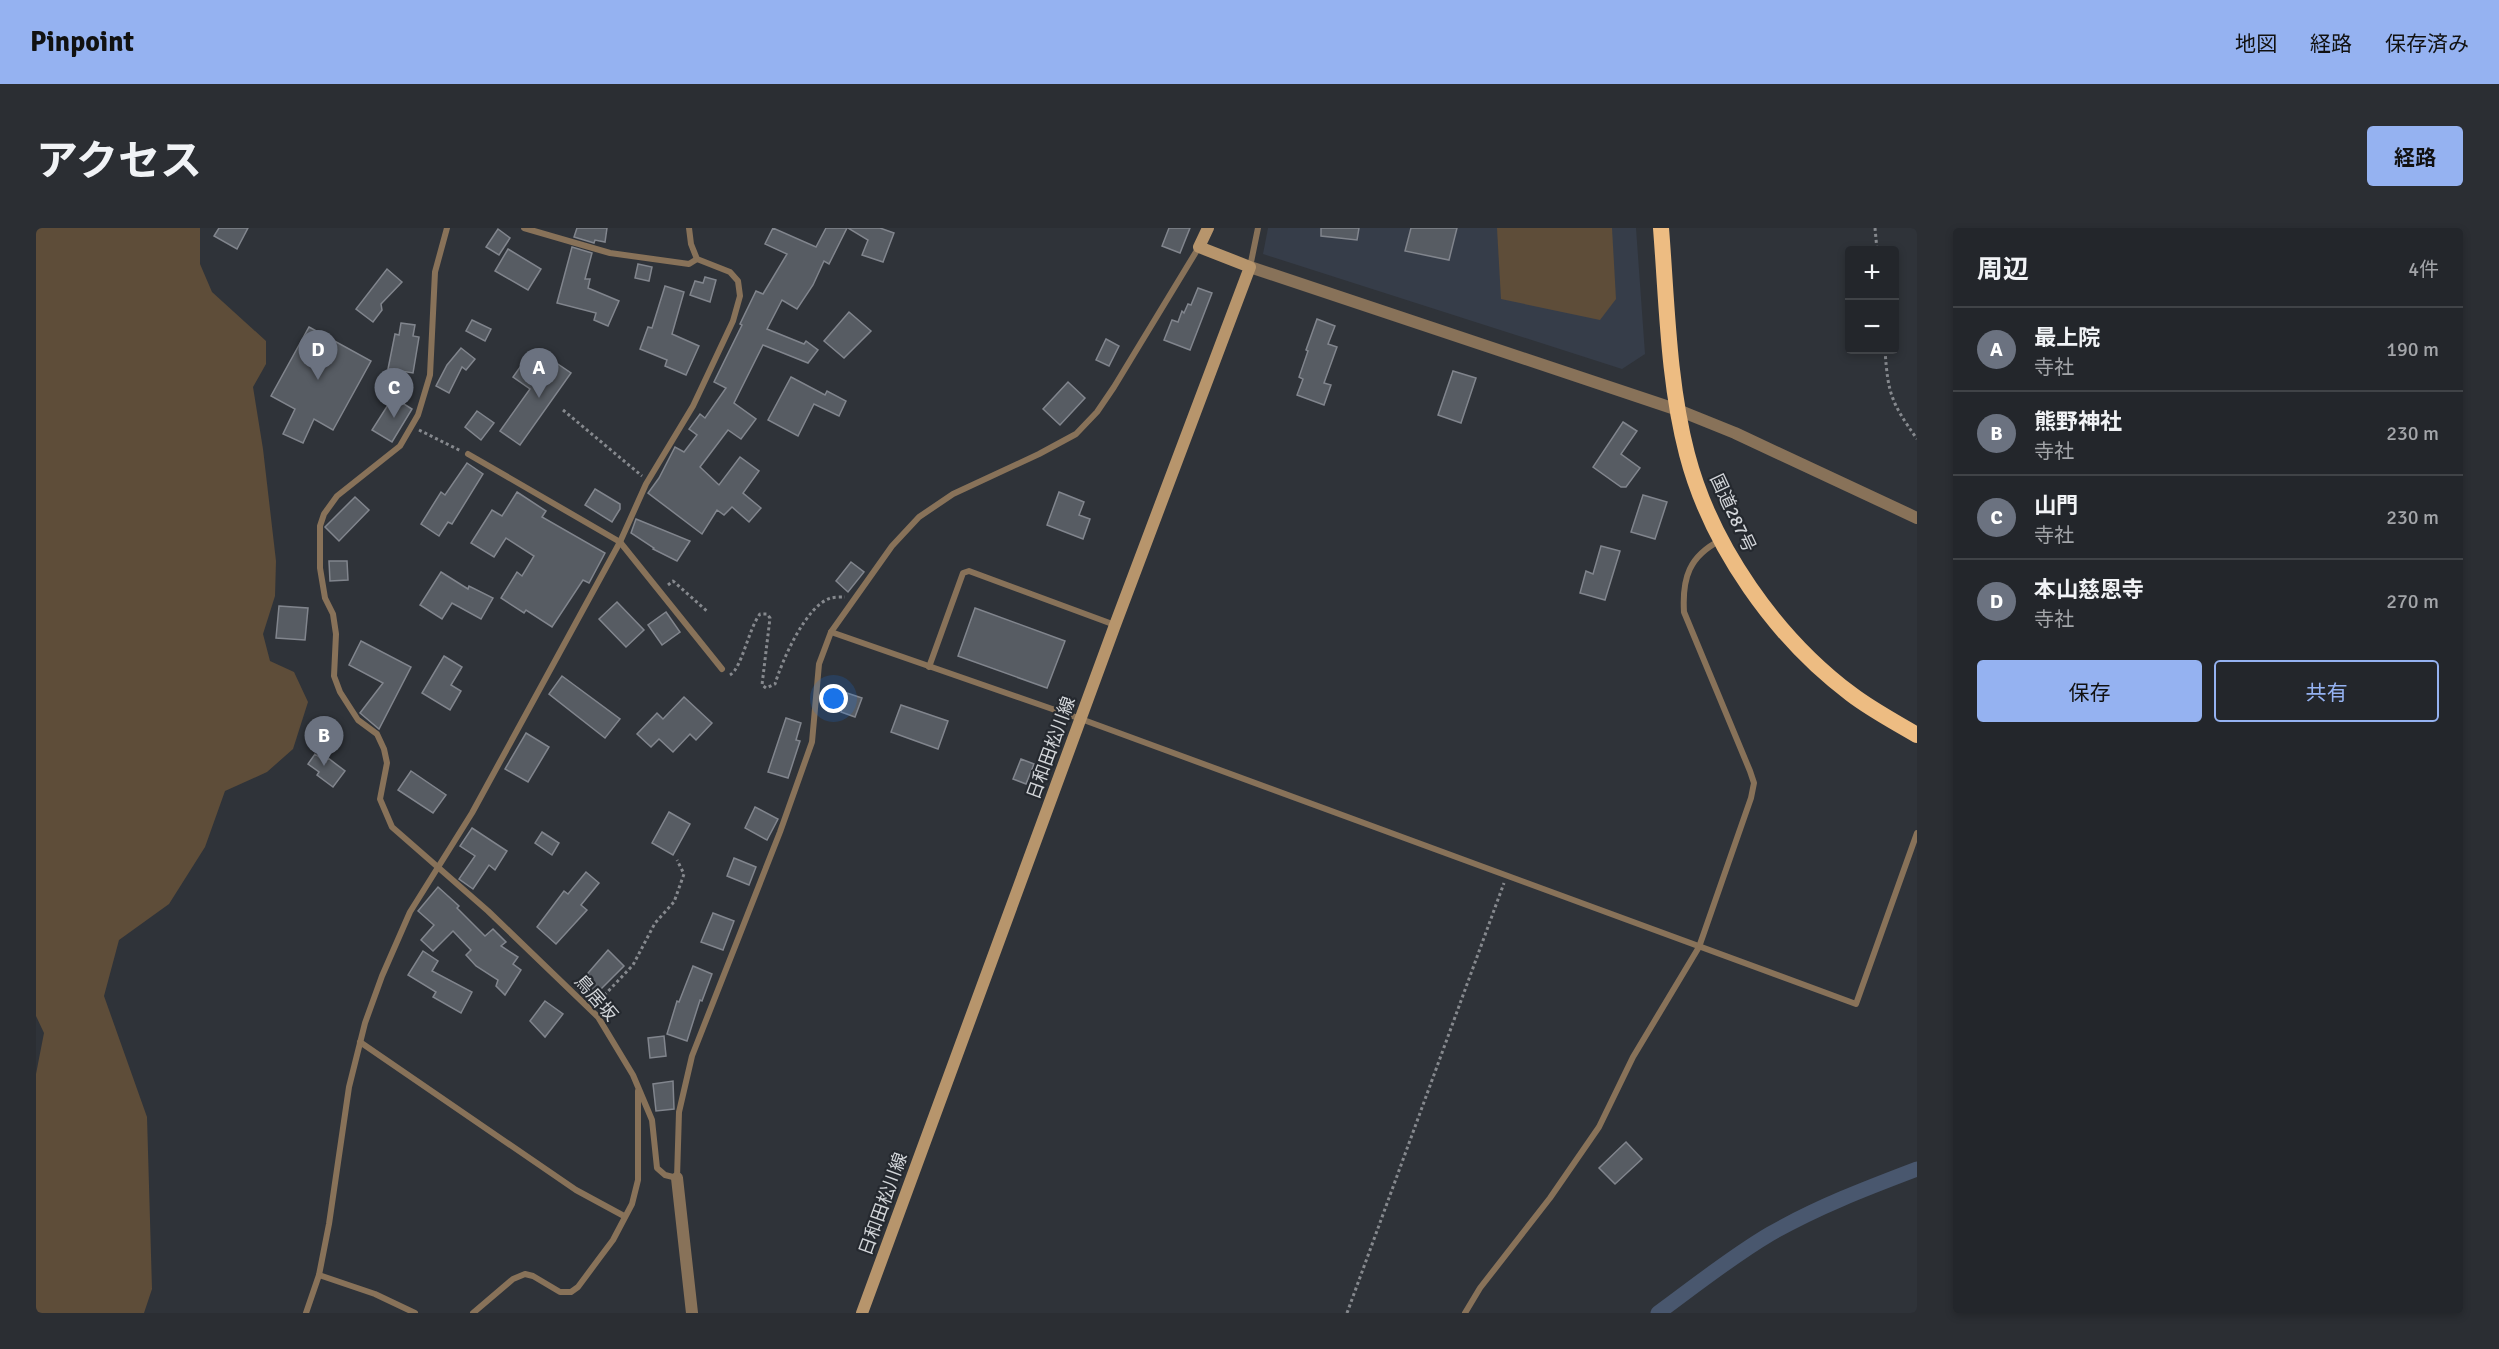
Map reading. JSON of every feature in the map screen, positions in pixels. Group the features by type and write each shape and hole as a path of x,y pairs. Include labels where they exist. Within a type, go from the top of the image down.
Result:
{"highway":[{"name":"国道287号","path":"1661,228 1678,410 1687,455 1709,513 1722,539 1749,586 1768,612 1810,659 1852,695 1917,735"}],"main road":[{"path":"1209,228 1199,247 1250,267"},
{"name":"日和田松川線","path":"862,1313 1250,267"}],"street":[{"path":"1250,267 1678,410 1735,433 1917,518"},
{"path":"677,1178 692,1313"}],"lane":[{"name":"鳥居坂","path":"447,228 435,272 430,375 422,405 400,446 337,496 324,514 320,526 319,553 325,598 333,614 336,634 334,676 340,692 358,720 377,734 384,749 387,763 380,799 392,826 439,866 591,1009 608,1033 638,1087 652,1120 657,1168 664,1175 677,1178"},
{"path":"524,228 610,253 688,264 698,259"},
{"path":"306,1313 318,1275 329,1224 350,1087 360,1042 382,976 410,912 472,813 620,542 648,481 698,397 733,321 740,296 738,281 730,272 698,259 691,244 689,228"},
{"path":"1250,267 1258,228"},
{"path":"677,1178 679,1112 692,1056 780,832 812,742 819,664 831,632 892,546 920,517 953,494 1076,434 1097,412 1114,387 1199,247"},
{"path":"468,454 620,542 722,669"},
{"path":"1465,1313 1480,1288 1550,1198 1588,1144 1643,1040 1699,947 1751,798 1754,783 1684,612 1683,597 1688,571 1708,546 1722,539"},
{"path":"930,667 963,573 969,571 1115,626"},
{"path":"831,632 1081,719 1856,1004 1917,833"},
{"path":"360,1042 576,1190 624,1216"},
{"path":"472,1313 513,1279 525,1274 533,1276 560,1292 571,1292 578,1287 613,1240 632,1204 638,1180 638,1087"},
{"path":"318,1275 375,1294 415,1313"}],"path":[{"path":"1875,228 1877,246"},
{"path":"1885,354 1892,402 1917,439"},
{"path":"563,410 648,481"},
{"path":"412,427 468,454"},
{"path":"660,592 673,581 708,612"},
{"path":"722,669 730,675 735,672 756,619 760,614 767,614 770,621 762,685 766,688 771,687 775,684 786,650 819,605 830,598 856,597"},
{"path":"591,1009 627,973 655,923 674,902 684,874 677,860"},
{"path":"1347,1313 1507,875"}],"shaded area":[{"path":"36,228 200,228 200,264 212,292 266,341 266,364 253,387 276,561 275,596 263,634 270,661 294,672 308,702 293,749 267,772 225,791 205,847 169,904 119,940 104,996 147,1117 152,1289 144,1313 36,1313 36,1074 44,1033 36,1016"},
{"path":"1268,228 1636,228 1645,354 1622,369 1263,254"},
{"path":"1497,228 1612,228 1616,299 1600,320 1501,299"}],"building":[{"path":"219,228 248,228 237,249 214,236"},
{"path":"577,228 607,228 605,242 595,240 594,243 574,237"},
{"path":"773,228 816,247 826,228 847,228 829,264 824,261 813,285 797,309 782,300 767,329 804,344 806,341 818,350 808,363 763,345 734,403 756,419 741,439 728,430 700,467 719,485 740,457 759,471 743,493 761,508 749,522 732,507 724,515 717,510 702,534 648,493 659,478 675,447 684,452 697,435 689,429 700,414 705,418 726,388 714,382 742,325 740,324 756,291 763,294 787,254 765,244"},
{"path":"848,228 880,228 894,233 883,262 862,255 868,240"},
{"path":"1169,228 1190,228 1180,253 1162,246"},
{"path":"1321,228 1359,228 1357,240 1321,236"},
{"path":"1411,228 1457,228 1449,260 1405,251"},
{"path":"498,229 510,238 499,255 486,247"},
{"path":"572,247 592,253 585,279 590,279 588,288 619,301 608,326 594,320 596,313 557,303"},
{"path":"508,249 541,269 528,290 495,271"},
{"path":"638,264 652,267 649,281 635,278"},
{"path":"387,269 402,282 381,304 382,310 373,322 356,309"},
{"path":"705,277 716,280 710,302 690,295 695,281 703,283"},
{"path":"665,286 684,292 672,334 699,346 686,375 665,366 667,360 640,349 648,327 652,328"},
{"path":"1198,288 1212,293 1190,350 1164,340 1172,320 1178,322 1182,311 1184,313 1188,304 1191,305"},
{"path":"849,312 871,331 844,358 824,341"},
{"path":"1317,319 1335,326 1328,344 1337,347 1324,383 1331,385 1324,405 1297,395 1303,379 1299,377 1308,351 1306,350"},
{"path":"472,320 491,329 485,341 466,331"},
{"path":"401,323 415,325 413,336 419,337 413,373 388,369 395,334 399,335"},
{"path":"309,327 371,361 333,430 314,419 303,443 283,434 295,409 271,396"},
{"path":"1106,339 1119,346 1109,366 1096,360"},
{"path":"461,348 475,359 466,370 462,367 449,393 436,386 447,365"},
{"path":"549,358 571,373 520,445 500,431 530,389 513,377 523,363 538,374"},
{"path":"1453,371 1476,378 1461,423 1438,415"},
{"path":"791,377 825,395 827,391 846,401 839,416 814,404 798,436 768,420"},
{"path":"1068,382 1085,398 1060,425 1043,409"},
{"path":"393,397 412,409 392,442 372,430"},
{"path":"477,411 494,423 481,440 465,427"},
{"path":"1623,422 1637,431 1621,454 1640,468 1626,487 1621,487 1593,467"},
{"path":"467,463 483,474 452,524 448,522 439,536 421,524 441,492 445,495"},
{"path":"595,489 620,504 620,509 612,522 585,505"},
{"path":"517,492 546,511 542,517 605,553 589,583 583,580 552,627 526,610 524,613 501,598 517,572 522,576 534,556 506,538 494,557 471,543 492,510 502,516"},
{"path":"1059,492 1084,502 1079,515 1090,519 1083,539 1047,525"},
{"path":"1643,495 1667,502 1655,539 1631,532"},
{"path":"355,497 369,510 339,541 325,527"},
{"path":"636,519 690,541 677,561 653,549 631,533"},
{"path":"1601,546 1620,551 1605,600 1580,593 1586,571 1593,574"},
{"path":"329,561 347,561 348,580 330,581"},
{"path":"851,562 864,572 848,592 836,581"},
{"path":"441,572 468,589 469,586 493,598 481,619 452,603 442,619 420,605"},
{"path":"617,602 644,630 626,647 599,619"},
{"path":"279,606 308,608 305,640 276,638"},
{"path":"975,608 1065,641 1047,688 958,656"},
{"path":"666,612 680,632 662,645 648,625"},
{"path":"361,641 411,667 379,729 360,713 383,683 349,665"},
{"path":"444,656 462,667 451,685 461,691 450,710 422,693"},
{"path":"562,676 620,719 605,738 549,694"},
{"path":"847,693 862,698 855,717 841,712"},
{"path":"684,697 712,723 696,740 690,734 673,752 659,739 651,747 637,734 657,713 663,719"},
{"path":"901,705 948,721 938,749 891,732"},
{"path":"786,718 801,723 796,740 800,741 788,778 768,772"},
{"path":"526,733 549,747 528,782 505,769"},
{"path":"315,754 326,762 328,758 345,771 333,787 317,775 319,772 308,764"},
{"path":"1021,759 1034,764 1026,784 1013,779"},
{"path":"411,771 446,795 433,813 398,790"},
{"path":"755,807 778,819 767,840 745,828"},
{"path":"669,812 690,824 673,855 652,843"},
{"path":"472,828 507,851 495,870 489,865 473,889 459,879 475,856 460,846"},
{"path":"542,832 559,843 552,855 535,843"},
{"path":"734,858 756,867 749,885 727,876"},
{"path":"586,872 599,883 581,905 587,910 556,944 537,927 564,891 568,894"},
{"path":"438,887 459,906 457,908 485,936 493,929 506,942 501,946 518,957 513,964 521,970 505,995 496,986 498,980 476,966 466,955 471,950 453,931 433,951 421,940 434,925 418,911"},
{"path":"713,913 734,921 723,950 701,942"},
{"path":"608,950 624,966 601,989 599,987 588,998 576,987"},
{"path":"423,951 438,961 432,971 472,992 461,1013 433,997 436,992 408,975"},
{"path":"693,966 712,974 702,1001 700,1000 687,1041 667,1034 677,1001 679,1002"},
{"path":"545,1001 563,1014 545,1037 530,1021"},
{"path":"664,1036 666,1056 650,1058 648,1038"},
{"path":"673,1081 674,1109 656,1111 653,1084"},
{"path":"1626,1142 1642,1159 1615,1184 1599,1168"}],"waterway":[{"path":"1658,1313 1727,1262 1770,1234 1824,1207 1917,1169"}],"place":[{"name":"本山慈恩寺","path":"318,380"},
{"name":"最上院","path":"539,398"},
{"name":"山門","path":"394,418"},
{"name":"熊野神社","path":"324,766"}]}
